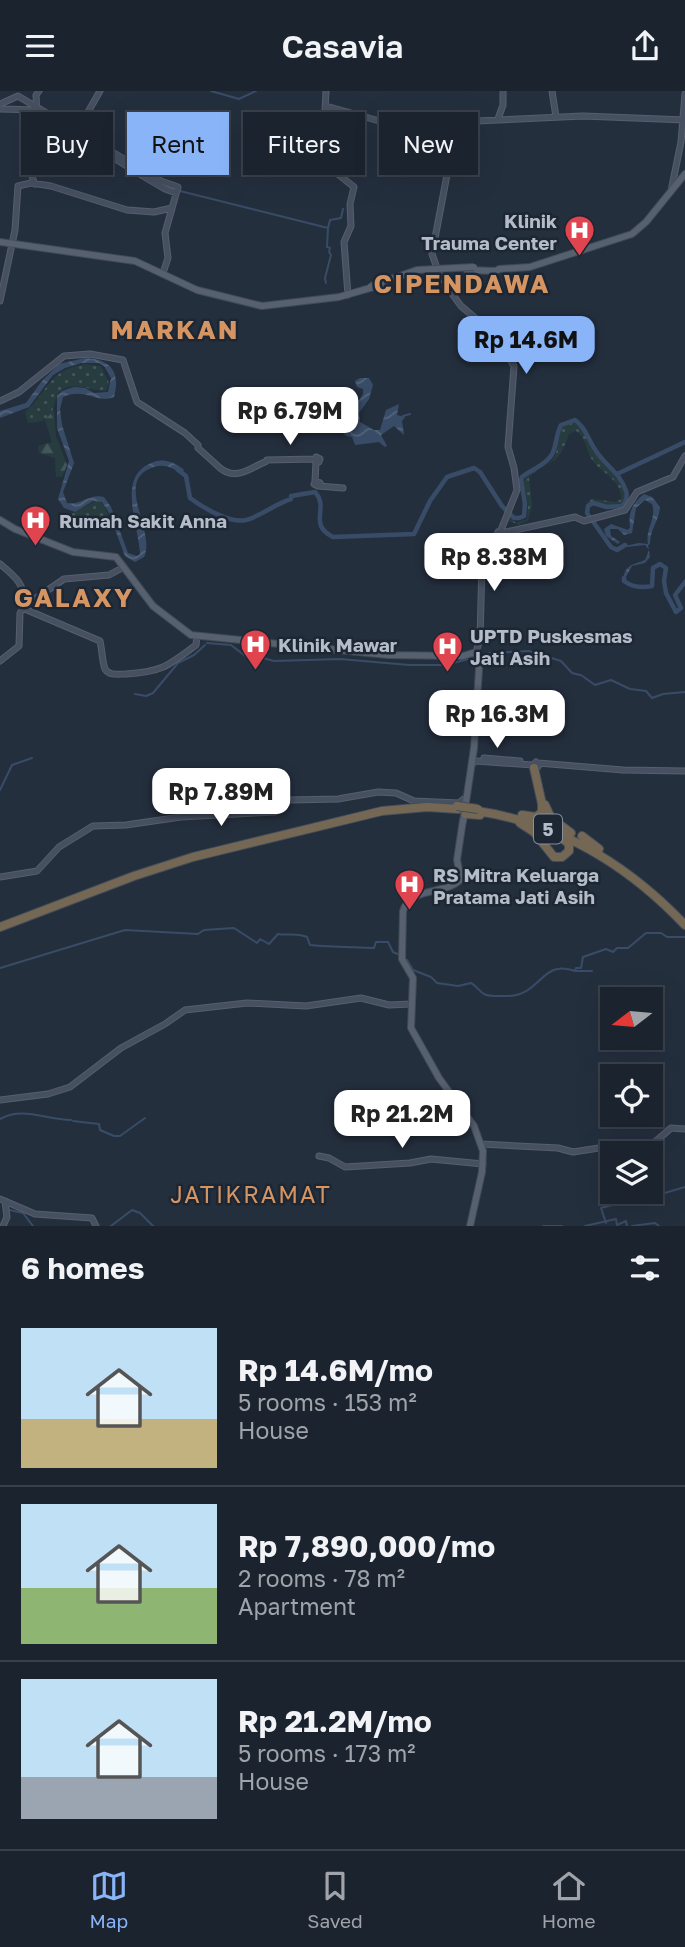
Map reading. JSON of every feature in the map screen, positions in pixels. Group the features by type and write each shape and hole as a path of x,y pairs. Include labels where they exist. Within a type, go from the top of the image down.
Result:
{"highway":[{"path":"479,810 495,809 531,817 538,816 543,807 537,765"},
{"path":"537,765 547,811 613,861"},
{"name":"5","path":"0,926 163,863 313,823 391,807 479,810 540,823 576,839 613,861 648,888 685,923"},
{"name":"5","path":"479,810 510,817 559,834 613,861"},
{"path":"461,811 497,817 521,825 535,835 550,856 556,859 564,859 574,851 583,849 613,861"},
{"path":"461,811 501,817 522,824 534,832 554,856 561,857 568,852 570,846 565,840 510,817"}],"main road":[{"path":"436,268 449,270 529,267 632,234 642,227 685,174"},
{"path":"0,242 135,261 197,290 262,306 348,295 417,270 447,267 498,269"},
{"path":"368,288 379,282 436,268 468,265 498,269"},
{"path":"0,520 69,551 111,555 154,608 184,632 197,636 405,656 476,654 480,666 475,759 461,811"},
{"path":"470,1226 483,1164 481,1144 475,1128 439,1078 415,1037 410,1024 413,978 402,956 405,904 415,896 455,885 461,879 457,860 461,811 475,759"}],"street":[{"path":"35,184 28,163 33,147 36,95 39,91"},
{"path":"86,112 98,91"},
{"path":"326,91 324,130 330,141 333,165 339,175 354,187 350,204 351,226 344,242 348,295"},
{"path":"498,119 503,105 503,91"},
{"path":"552,91 556,117"},
{"path":"671,192 681,142 685,94"},
{"path":"0,106 18,96 42,112"},
{"path":"0,106 36,108"},
{"path":"326,106 379,122"},
{"path":"478,120 556,117 684,120"},
{"path":"113,156 165,189 177,190 165,233 168,255 163,273"},
{"path":"449,175 433,244 432,254 436,268 460,306 496,338 513,370 506,446 514,475 514,492 498,535 482,563 476,654"},
{"path":"0,310 15,245 17,187 25,184 54,186 127,210 154,212 172,208"},
{"path":"0,302 6,286"},
{"path":"0,401 19,393 64,356 88,353 123,361 137,403 185,433 227,473 244,473 266,461 316,461 318,483 343,487"},
{"path":"498,535 575,517 582,521 625,510 637,492 674,475 685,457"},
{"path":"0,564 22,585 24,607 27,610 100,641 109,673 158,671 174,663 196,645 197,636"},
{"path":"0,660 19,646 18,613 26,606 69,578 105,577 122,570"},
{"path":"475,759 622,770 685,771"},
{"path":"0,877 37,871 59,847 97,825 126,825 174,818 274,812 290,800 338,799 379,792 396,793 414,801 461,811"},
{"path":"0,1100 48,1094 70,1087 121,1048 187,1009 247,1003 306,1006 361,998 389,1006 411,1004"},
{"path":"481,1144 560,1148 576,1152 612,1146 643,1146 655,1142 672,1127 685,1129"},
{"path":"319,1156 345,1167 431,1159 483,1164"},
{"path":"2,1200 5,1221"},
{"path":"2,1200 35,1214 92,1218 96,1226"}],"green space":[{"path":"85,364 101,366 109,383 106,391 68,387 58,393 49,416 42,421 28,423 25,412 50,382 63,371"},
{"path":"54,410 56,436 67,465 62,477 56,477 55,458 39,453 38,446 52,442 45,420"},
{"path":"571,421 580,427 592,449 624,490 626,498 623,504 614,506 586,503 592,499 616,502 621,499 615,482 592,460 584,440 576,431 569,434 558,457 546,465 557,450 560,429"},
{"path":"543,467 529,477 532,505 528,520 519,525 506,520 506,515 516,523 527,519 528,506 523,481"},
{"path":"94,502 101,502 105,507 114,531 99,528 81,531 73,522 69,522 71,514"}],"water":[{"path":"85,358 107,364 114,373 116,388 114,397 108,399 84,394 63,397 60,409 62,425 74,463 63,492 67,503 104,497 111,507 128,553 137,556 140,554 132,504 134,480 139,471 149,464 163,460 184,470 180,473 169,467 158,466 140,476 136,497 146,547 144,557 135,562 125,556 102,502 93,501 75,512 64,508 58,499 69,461 57,428 57,396 74,387 85,388 94,393 108,392 111,378 104,366 99,363 81,363 65,368 53,375 29,407 0,418 0,411 26,403 41,382 59,364"},
{"path":"369,378 373,385 369,399 359,413 360,422 374,430 380,430 386,410 399,404 397,415 405,417 402,421 404,435 394,426 381,435 387,446 385,447 379,442 355,445 352,437 346,436 340,430 363,394 363,389 357,387 355,381"},
{"path":"644,494 652,497 660,507 648,545 649,550 645,545 621,549 620,547 639,543 648,544 652,504 645,500 636,508 632,533 624,535 618,529 610,529 611,536 620,542 618,544 606,536 604,529 611,524 628,530 632,509"},
{"path":"649,550 650,557 645,563 632,566 623,582 627,568 645,560"}],"waterway":[{"path":"211,91 239,99 256,91"},
{"path":"180,191 328,228 327,247 330,248 331,255 326,283"},
{"path":"328,228 330,220 341,218 343,209"},
{"path":"403,416 410,414"},
{"path":"178,470 186,476 190,498 232,520 246,520 291,499 291,496 315,492 319,498 321,527 333,537 414,534 430,501 447,477 474,468 480,472 502,506 514,518 524,516 522,477 548,460 561,425 575,420 624,485 627,493 622,506 607,507 593,503 588,506 587,513 611,547 617,550 625,545"},
{"path":"617,474 685,442"},
{"path":"624,578 624,581 634,586 652,586 653,568 660,564 666,568 666,593 676,612 681,608 675,595 685,582"},
{"path":"207,643 231,645 248,658 274,661 340,659 409,665 446,665 490,653 529,651 561,661 572,673 580,675"},
{"path":"135,694 146,696 153,693 178,663 194,655 205,645"},
{"path":"581,675 595,685 611,680 630,689 646,691 652,698 685,692"},
{"path":"0,790 12,765 32,758"},
{"path":"0,968 125,930 198,934 204,930 234,928 257,943 260,939 269,944 278,934 296,934 307,937 310,945 318,946 374,948 376,942 388,942 393,952 400,955"},
{"path":"407,960 413,970 431,977 437,983 458,986 471,983 486,995 506,996 527,991 547,973 555,970 564,968 575,971 576,968 581,968 583,957 606,949 613,952 617,948 628,948 646,933 685,937"},
{"path":"576,971 592,971"},
{"path":"0,1119 9,1115 26,1114 71,1120"},
{"path":"73,1121 99,1124 100,1130 120,1136 145,1118"},
{"path":"606,1223 601,1208 627,1201 628,1204 685,1187"},
{"path":"10,1210 23,1213 33,1226"},
{"path":"111,1226 132,1210 140,1213 153,1226"},
{"path":"585,1226 616,1219 617,1225 626,1221 627,1226"},
{"path":"632,1226 655,1223 659,1226"},
{"path":"543,1226 562,1226"}],"place":[{"name":"Klinik Trauma Center","path":"580,258"},
{"name":"Rumah Sakit Anna","path":"36,547"},
{"name":"Klinik Mawar","path":"255,671"},
{"name":"UPTD Puskesmas Jati Asih","path":"447,673"},
{"name":"RS Mitra Keluarga Pratama Jati Asih","path":"410,912"}],"district":[{"name":"CIPENDAWA","path":"462,283"},
{"name":"MARKAN","path":"175,329"},
{"name":"GALAXY","path":"74,597"},
{"name":"JATIKRAMAT","path":"251,1194"}]}
